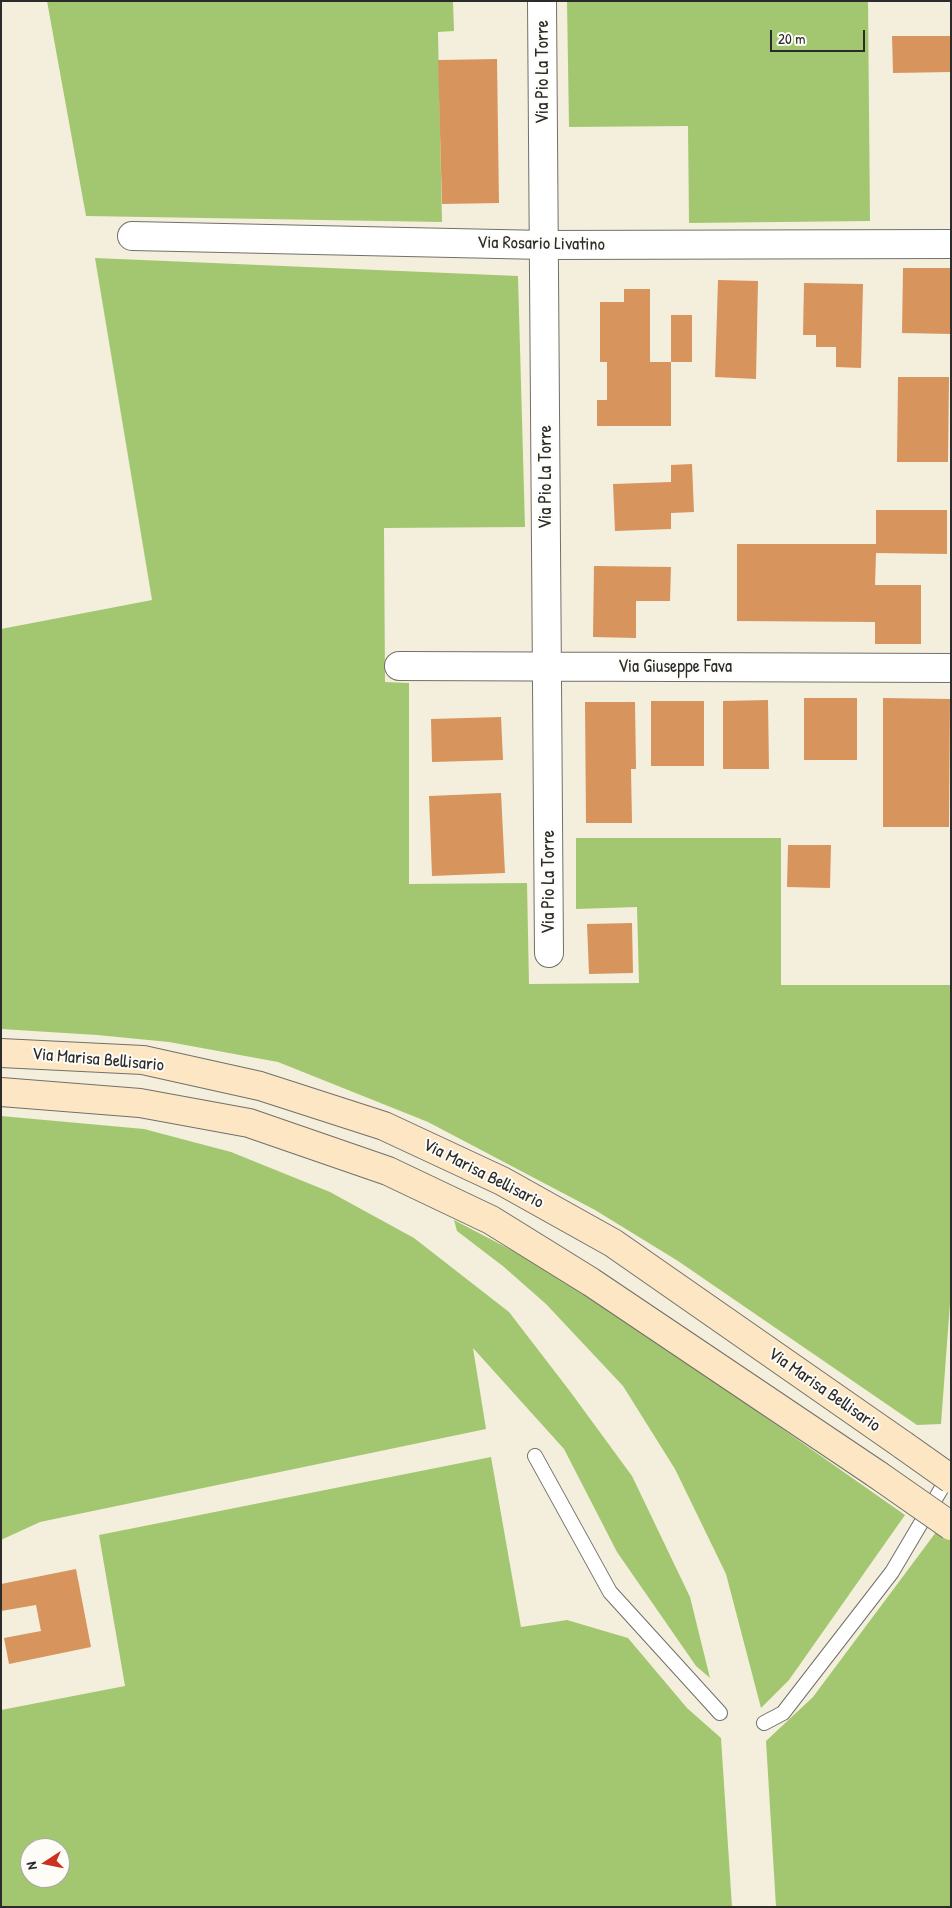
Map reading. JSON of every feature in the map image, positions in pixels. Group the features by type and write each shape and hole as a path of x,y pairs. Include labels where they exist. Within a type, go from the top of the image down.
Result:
{"main road":[{"name":"Via Marisa Bellisario","path":"1,1053 144,1060 260,1086 384,1126 502,1180 614,1243 951,1478"},
{"path":"1,1092 140,1103 249,1124 388,1171 491,1220 592,1282 951,1526"}],"street":[{"name":"Via Pio La Torre","path":"542,1 549,954"},
{"name":"Via Rosario Livatino","path":"132,236 544,244 951,244"},
{"name":"Via Giuseppe Fava","path":"399,666 951,668"}],"lane":[{"path":"535,1456 610,1592 720,1713"},
{"path":"764,1724 783,1713 892,1572 951,1473"}],"green space":[{"path":"47,1 453,1 454,31 438,32 442,222 86,216"},
{"path":"567,1 868,1 870,221 689,223 688,126 569,127"},
{"path":"95,258 518,276 525,527 384,528 385,682 409,683 409,884 527,883 529,984 639,983 637,907 576,909 576,838 781,838 781,985 951,985 951,1290 941,1424 917,1425 678,1261 595,1210 428,1122 278,1062 169,1042 1,1029 1,629 152,600"},
{"path":"1,1116 144,1129 231,1152 330,1192 414,1238 509,1312 632,1476 690,1597 710,1678 696,1666 617,1552 564,1449 473,1348 486,1429 40,1522 1,1540"},
{"path":"454,1220 538,1264 657,1341 905,1515 789,1680 761,1708 726,1574 675,1469 623,1386 546,1304 504,1267 457,1231"},
{"path":"491,1457 521,1627 567,1620 628,1638 687,1708 721,1738 732,1907 1,1907 1,1710 125,1686 99,1535"},
{"path":"951,1512 951,1907 776,1907 766,1741 813,1697"}],"building":[{"path":"892,36 951,36 951,72 893,73"},
{"path":"497,59 499,203 442,204 438,60"},
{"path":"903,268 951,268 951,334 902,333"},
{"path":"718,280 758,281 756,379 715,377"},
{"path":"804,283 863,284 861,368 836,367 836,347 816,347 816,335 803,335"},
{"path":"624,289 650,289 650,362 671,362 671,426 597,426 597,400 607,400 607,362 600,362 600,302 624,302"},
{"path":"671,315 692,315 692,362 671,362"},
{"path":"898,377 949,377 948,462 897,462"},
{"path":"692,464 694,512 671,513 671,529 615,531 613,484 671,482 671,465"},
{"path":"876,510 947,510 947,554 876,553 875,585 921,585 921,644 875,644 875,622 737,621 737,544 876,544"},
{"path":"594,566 671,567 670,601 636,601 636,638 593,637"},
{"path":"804,698 857,698 857,760 804,760"},
{"path":"883,698 950,699 949,827 883,827"},
{"path":"768,700 769,769 723,769 723,701"},
{"path":"651,701 704,701 704,766 651,766"},
{"path":"585,702 635,702 636,769 631,769 632,823 586,823"},
{"path":"501,717 503,760 432,762 431,719"},
{"path":"501,793 505,873 432,876 429,796"},
{"path":"788,845 831,845 830,888 787,887"},
{"path":"632,923 633,973 589,974 587,924"},
{"path":"76,1569 91,1647 9,1664 4,1638 41,1631 36,1605 1,1611 1,1584"}]}
